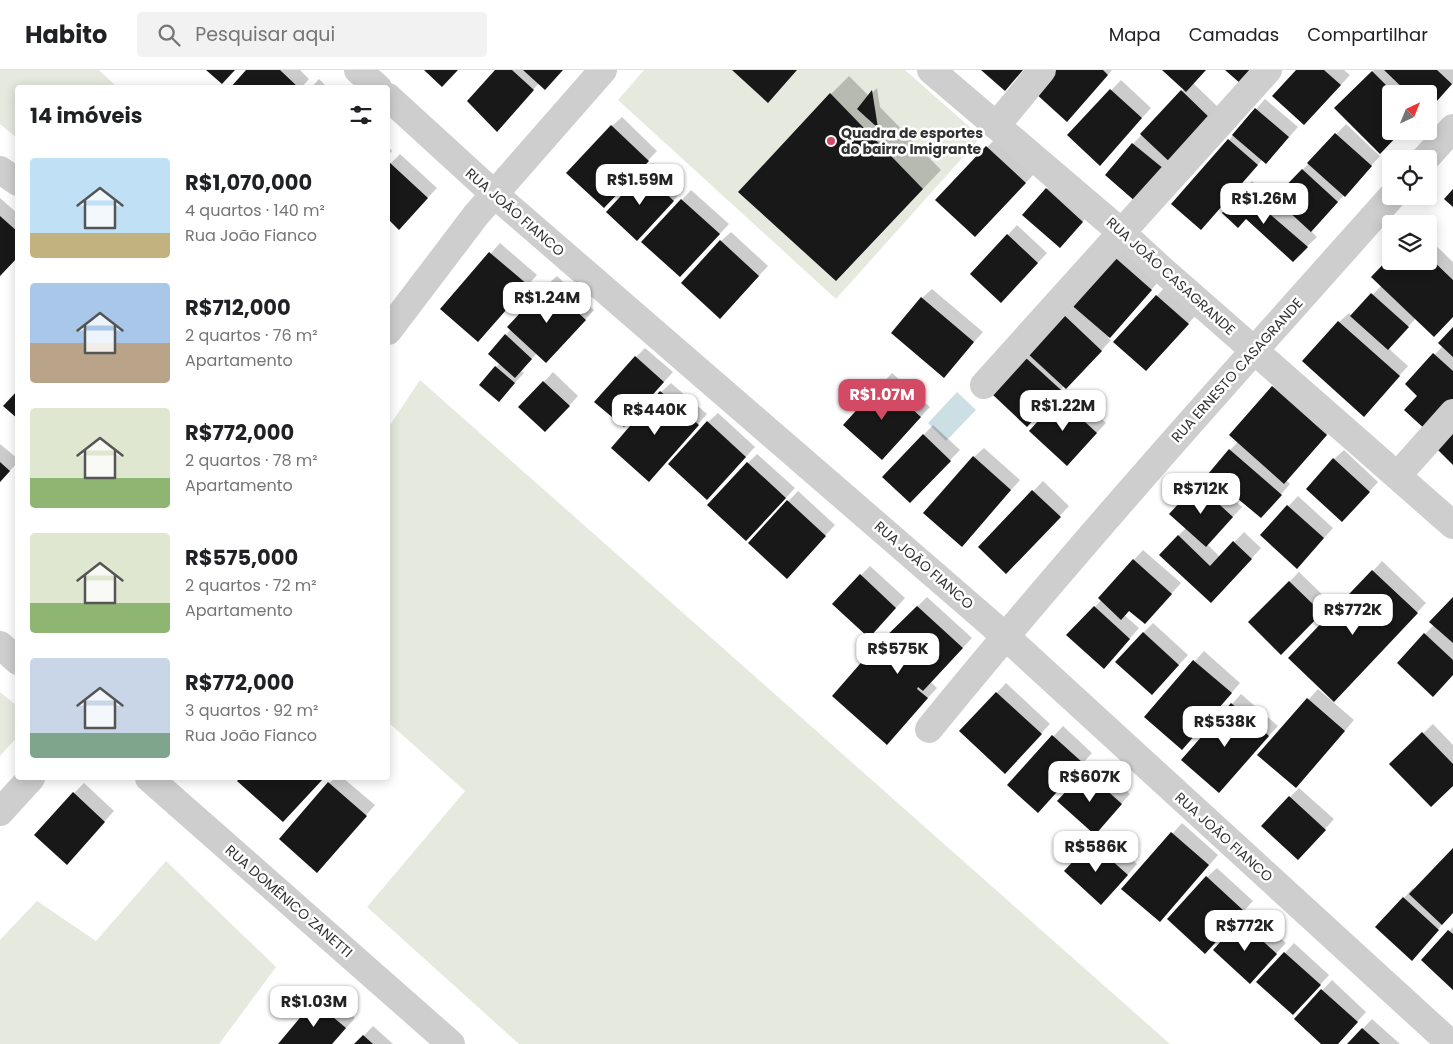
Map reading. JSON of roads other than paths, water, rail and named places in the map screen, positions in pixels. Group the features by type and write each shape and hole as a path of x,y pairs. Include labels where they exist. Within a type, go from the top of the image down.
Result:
{"street":[{"path":"358,70 375,85"},
{"path":"390,328 493,194 603,70"},
{"name":"RUA JOÃO CASAGRANDE","path":"931,70 1121,232 1453,525"},
{"path":"996,126 1042,70"},
{"path":"984,385 1268,70"},
{"name":"RUA JOÃO FIANCO","path":"390,98 493,194 1005,636 1451,1044"},
{"path":"1434,150 1453,128"},
{"path":"0,170 15,180"},
{"name":"RUA ERNESTO CASAGRANDE","path":"929,729 1005,636 1254,350 1384,205"},
{"path":"1397,476 1453,413"},
{"path":"0,645 15,658"},
{"path":"0,812 29,780"},
{"name":"RUA DOMÊNICO ZANETTI","path":"151,780 451,1044"}],"place":[{"name":"Quadra de esportes do bairro Imigrante","path":"831,141"}]}
